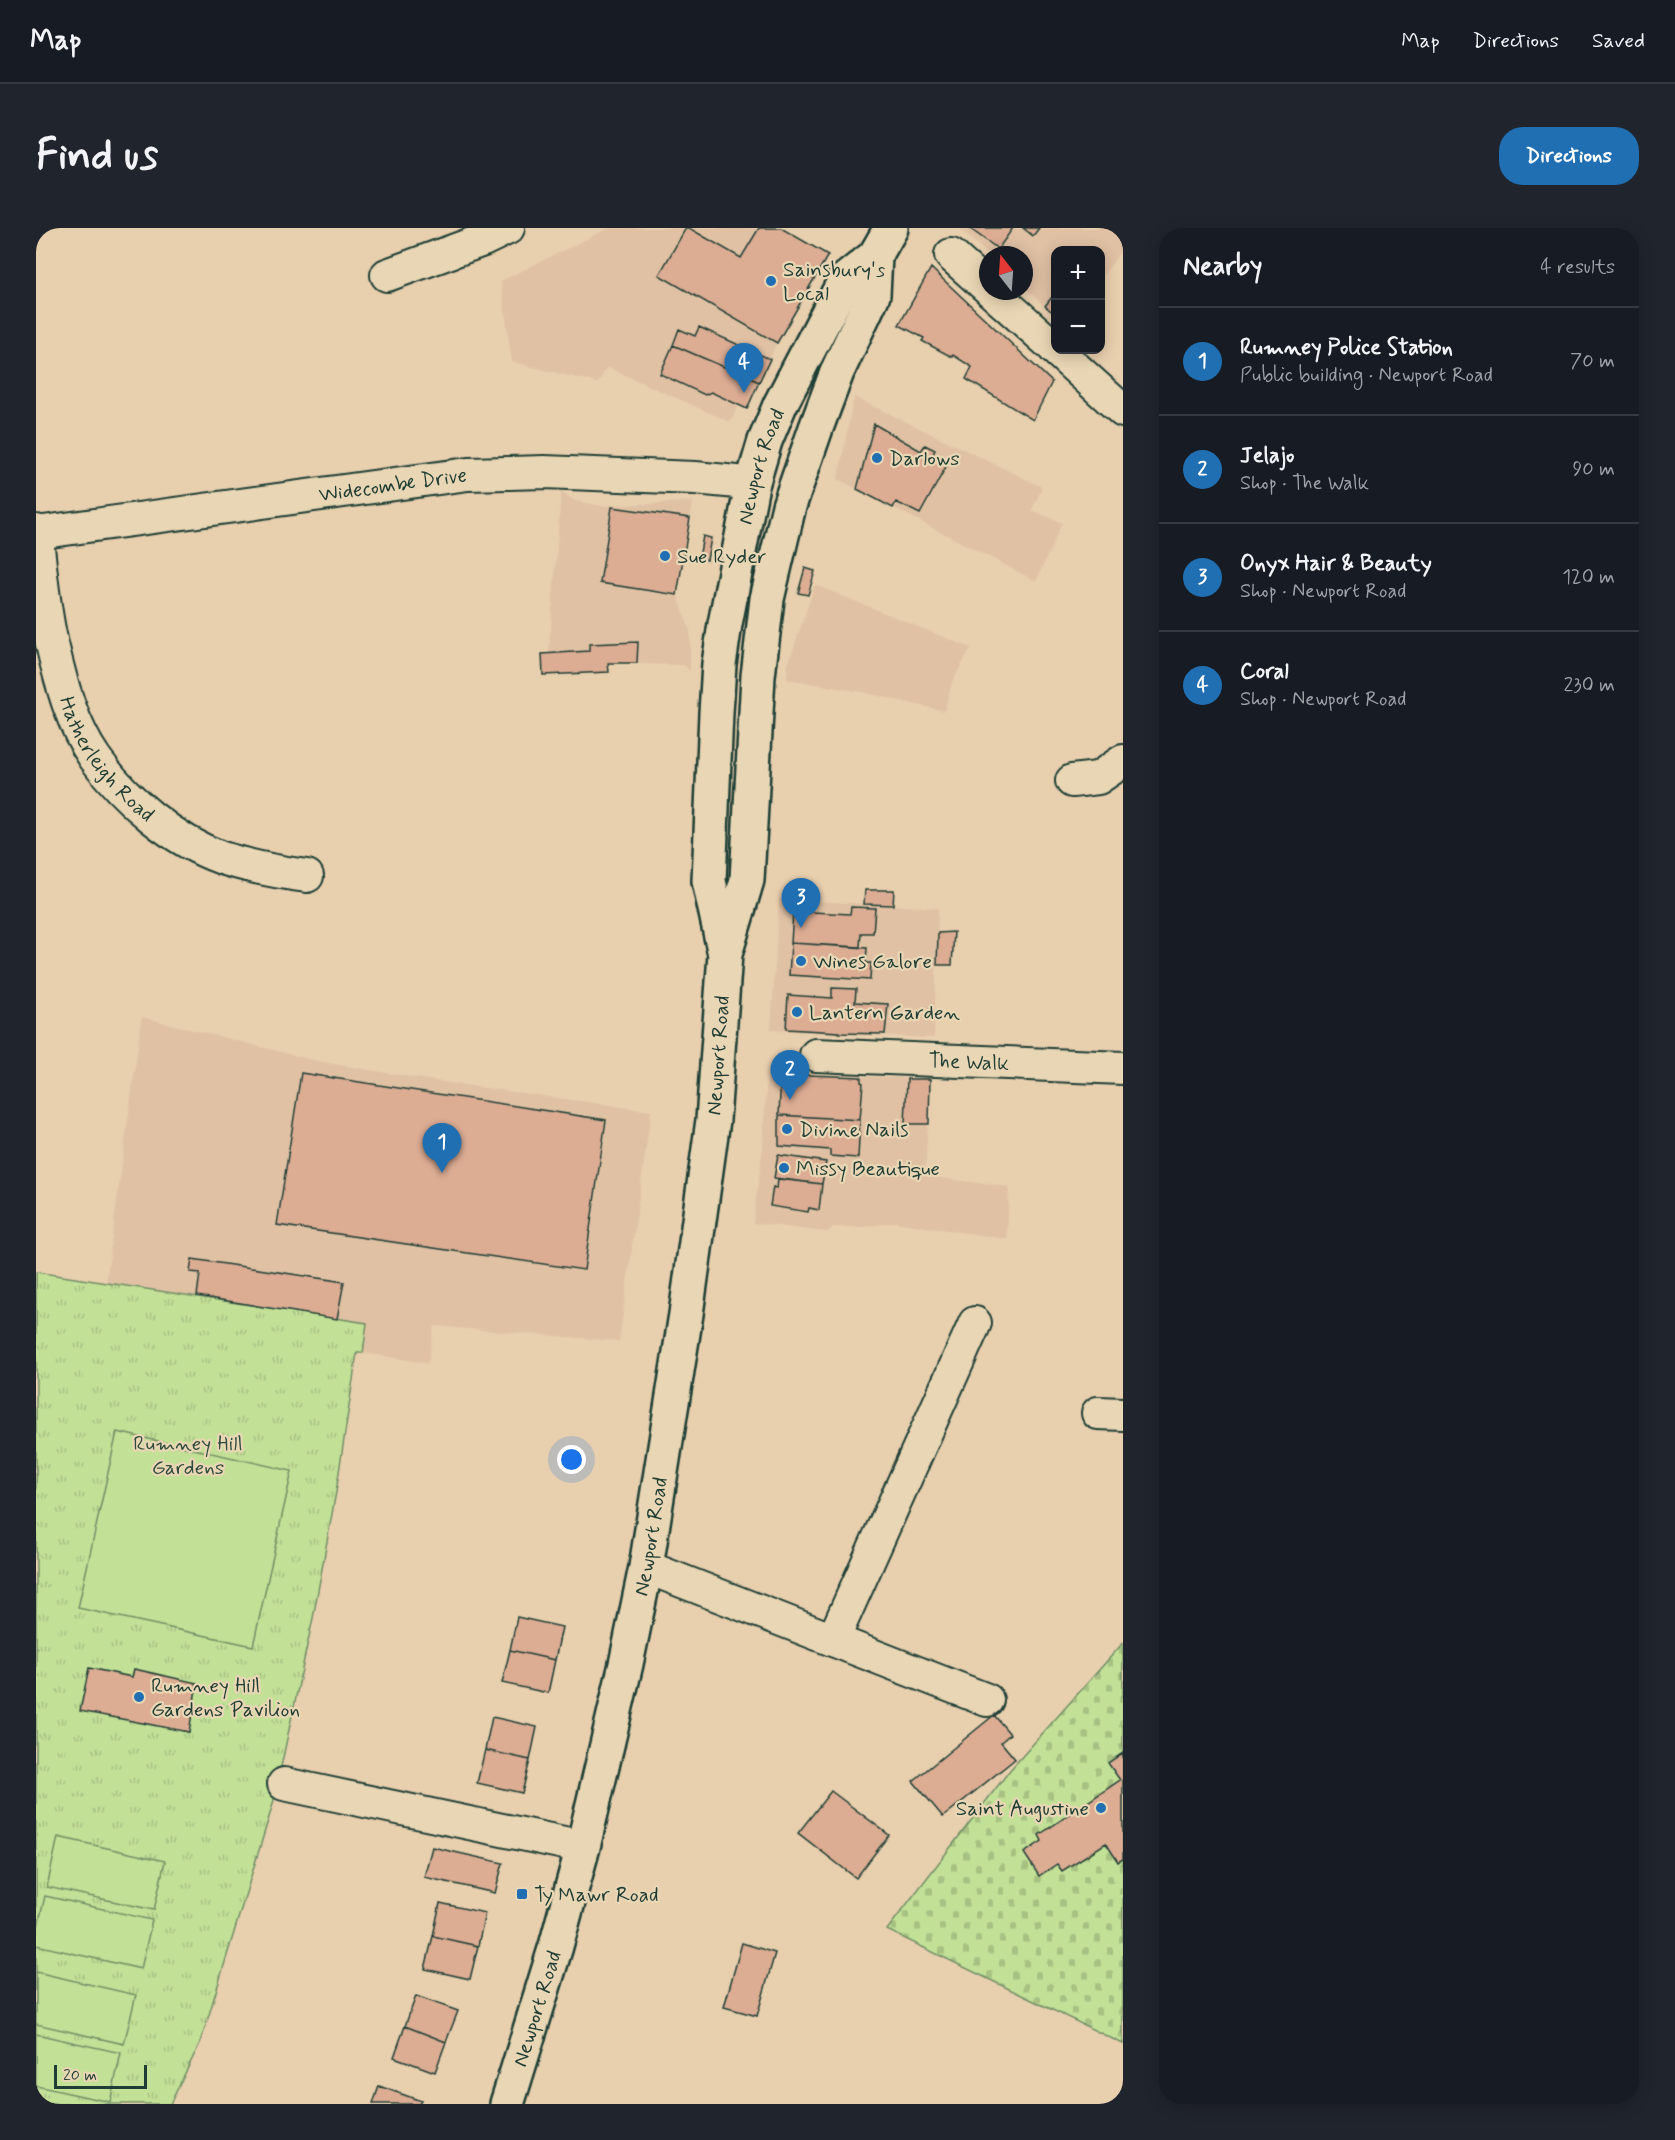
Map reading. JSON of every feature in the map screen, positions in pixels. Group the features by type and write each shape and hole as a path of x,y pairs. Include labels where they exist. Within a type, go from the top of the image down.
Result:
{"main road":[{"name":"Newport Road","path":"725,954 709,881 716,713 719,664 725,624 752,485 765,441 780,405 845,280 875,256 891,228"},
{"name":"Newport Road","path":"507,2104 553,1957 583,1847 646,1567 713,1120 725,954 747,880 759,666 767,599 789,506 816,428 837,372 873,295 875,256"}],"street":[{"path":"387,275 488,232"},
{"path":"951,255 979,280"},
{"path":"1001,300 1051,345"},
{"path":"1061,354 1123,411"},
{"name":"Widecombe Drive","path":"36,532 468,474 544,472 695,478 752,485"},
{"name":"Hatherleigh Road","path":"36,532 53,651 63,689 80,730 95,758 136,804 162,826 190,844 221,858 260,869 307,876"},
{"path":"1072,781 1098,778 1123,761"},
{"name":"The Walk","path":"816,1055 1123,1068"},
{"path":"833,1640 975,1323"},
{"path":"646,1567 987,1700"},
{"path":"284,1784 583,1847"}],"shaded area":[{"path":"609,228 781,228 828,255 775,346 759,382 739,405 730,422 607,367 598,383 512,362 501,281"},
{"path":"959,228 1123,228 1123,248 1105,273 1105,246 1051,246 1051,311 1033,295 1033,246 979,246"},
{"path":"854,397 1042,487 1032,510 1062,523 1036,581 838,479"},
{"path":"561,492 575,501 603,506 693,502 678,597 690,631 690,671 684,665 609,663 609,672 543,675 542,654 549,653"},
{"path":"815,585 971,648 952,682 944,711 862,692 787,679 788,665"},
{"path":"779,899 938,908 934,1038 771,1030"},
{"path":"142,1017 316,1061 428,1080 651,1111 619,1341 434,1326 428,1363 363,1353 367,1323 106,1283"},
{"path":"767,1073 930,1079 925,1176 1009,1187 1007,1239 894,1222 861,1227 833,1227 827,1232 753,1223 763,1147"}],"green space":[{"name":"Rumney Hill Gardens","path":"36,1272 367,1323 363,1353 357,1353 336,1492 313,1618 273,1804 201,2041 170,2104 36,2104"},
{"path":"117,1432 292,1471 253,1646 78,1608"},
{"path":"1123,1643 1123,2044 887,1930 1010,1770"},
{"path":"58,1837 165,1861 154,1910 47,1887"},
{"path":"45,1896 152,1920 141,1969 36,1945 36,1935"},
{"path":"36,1972 136,1995 124,2044 36,2024"},
{"path":"36,2034 121,2053 110,2102 36,2086"}],"building":[{"path":"686,228 741,258 759,228 781,228 828,255 777,343 659,275"},
{"path":"969,228 1013,228 1000,246 994,246"},
{"path":"1023,228 1039,228 1033,236"},
{"path":"931,268 1052,382 1033,420 966,379 972,367 953,355 952,357 922,341 924,338 899,325"},
{"path":"1051,298 1051,311 1045,306"},
{"path":"699,327 770,359 759,382 673,345 679,329 695,336"},
{"path":"673,345 759,382 747,409 711,392 705,395 660,374"},
{"path":"874,424 921,451 925,445 935,450 933,454 948,463 920,514 896,502 893,508 857,489"},
{"path":"612,507 690,518 677,595 600,583"},
{"path":"703,536 711,538 707,560 699,558"},
{"path":"805,568 815,571 808,595 798,593"},
{"path":"638,642 637,663 608,663 609,672 543,675 542,654 589,651 589,644"},
{"path":"865,890 894,890 893,905 864,904"},
{"path":"851,907 875,908 873,933 861,933 860,947 791,943 793,911 850,914"},
{"path":"954,932 952,965 937,965 938,933"},
{"path":"791,943 867,948 866,963 871,963 870,980 789,975"},
{"path":"832,988 856,989 855,1002 888,1004 885,1034 786,1029 788,995 832,998"},
{"path":"301,1073 606,1120 584,1270 277,1225"},
{"path":"781,1074 861,1077 863,1083 860,1120 779,1115"},
{"path":"907,1079 930,1079 929,1124 905,1124"},
{"path":"779,1115 860,1120 858,1158 830,1156 830,1150 779,1146"},
{"path":"778,1155 826,1162 822,1184 774,1178"},
{"path":"778,1179 822,1184 819,1210 809,1208 808,1212 770,1206 773,1187 777,1188"},
{"path":"192,1259 344,1282 337,1319 197,1296 200,1273 190,1272"},
{"path":"517,1617 562,1627 555,1660 510,1650"},
{"path":"510,1650 555,1660 548,1693 502,1683"},
{"name":"Rumney Hill Gardens Pavilion","path":"89,1668 132,1677 134,1669 197,1683 189,1732 80,1711"},
{"path":"994,1715 1010,1734 1001,1742 1015,1759 943,1817 913,1781"},
{"path":"492,1717 537,1727 530,1760 485,1750"},
{"path":"485,1750 530,1760 522,1793 477,1783"},
{"name":"Saint Augustine","path":"1123,1753 1123,1859 1118,1862 1106,1843 1062,1871 1057,1864 1039,1876 1024,1853 1042,1841 1039,1835 1120,1780 1108,1763"},
{"path":"831,1791 889,1835 856,1878 798,1833"},
{"path":"432,1847 503,1863 495,1893 424,1877"},
{"path":"440,1903 485,1913 478,1946 433,1936"},
{"path":"433,1936 478,1946 470,1979 425,1969"},
{"path":"742,1943 775,1953 757,2016 724,2007"},
{"path":"416,1996 458,2011 446,2042 405,2026"},
{"path":"405,2026 446,2042 435,2072 394,2057"},
{"path":"379,2086 421,2101 419,2104 373,2104"}],"place":[{"name":"Sainsbury's Local","path":"771,281"},
{"name":"Coral","path":"744,393"},
{"name":"Darlows","path":"877,458"},
{"name":"Sue Ryder","path":"665,556"},
{"name":"Onyx Hair & Beauty","path":"801,928"},
{"name":"Wines Galore","path":"801,961"},
{"name":"Lantern Garden","path":"797,1012"},
{"name":"Jelajo","path":"790,1100"},
{"name":"Divine Nails","path":"787,1129"},
{"name":"Missy Beautique","path":"784,1168"},
{"name":"Rumney Police Station","path":"442,1173"},
{"name":"Rumney Hill Gardens Pavilion","path":"139,1697"},
{"name":"Saint Augustine","path":"1101,1808"},
{"name":"Ty Mawr Road","path":"522,1894"}]}
